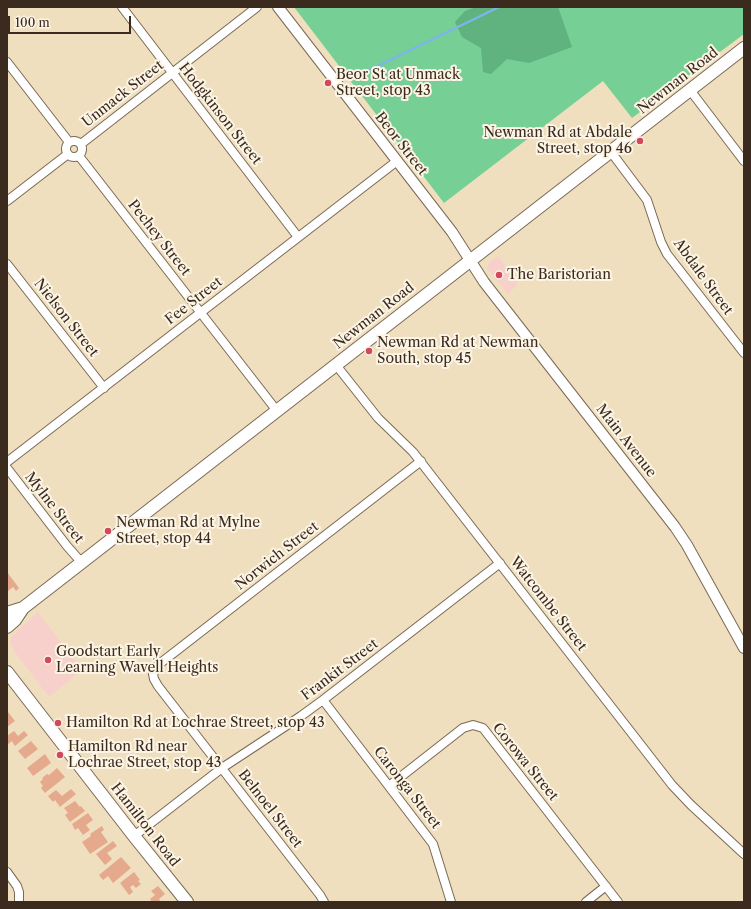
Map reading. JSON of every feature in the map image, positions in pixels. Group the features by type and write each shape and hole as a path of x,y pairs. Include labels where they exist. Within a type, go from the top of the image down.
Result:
{"main road":[{"name":"Newman Road","path":"7,627 15,620 23,608 744,48"},
{"name":"Newman Road","path":"7,613 23,608"},
{"name":"Hamilton Road","path":"7,672 186,902"}],"street":[{"name":"Hodgkinson Street","path":"122,7 298,237"},
{"name":"Unmack Street","path":"81,144 258,7"},
{"name":"Beor Street","path":"278,7 452,232 471,260"},
{"path":"7,62 69,142"},
{"path":"690,90 744,161"},
{"path":"74,140 81,144 82,152 79,156 72,157 68,154 66,149 69,142 74,140"},
{"name":"Abdale Street","path":"611,152 647,200 661,242 667,254 744,353"},
{"path":"7,201 68,154"},
{"name":"Pechey Street","path":"79,156 277,411"},
{"name":"Fee Street","path":"7,462 397,161"},
{"name":"Main Avenue","path":"471,260 484,282 675,527 687,545 744,648"},
{"name":"Nielson Street","path":"7,264 104,388"},
{"name":"Watcombe Street","path":"336,365 378,418 405,443 421,461 672,785 691,806 744,854"},
{"name":"Norwich Street","path":"153,674 155,668 161,663 421,461"},
{"name":"Mylne Street","path":"7,468 67,546 82,563"},
{"name":"Frankit Street","path":"134,836 222,768 323,700 500,563"},
{"name":"Belnoel Street","path":"153,674 158,686 324,902"},
{"name":"Caronga Street","path":"323,700 434,844 451,902"},
{"name":"Corowa Street","path":"389,786 464,728 473,725 482,728 618,902"},
{"path":"7,872 17,886 19,902"},
{"path":"586,902 606,886"}],"shaded area":[{"path":"498,256 518,284 508,294 487,268 489,263"},
{"name":"Goodstart Early Learning Wavell Heights","path":"38,612 82,670 49,697 14,651 10,641 13,635"}],"green space":[{"path":"294,7 744,7 744,34 632,118 603,81 444,203"},
{"path":"476,7 558,7 572,47 529,63 507,59 491,74 483,72 481,48 462,37 455,22 465,11"}],"building":[{"path":"7,572 19,588 16,591 13,587 7,592"},
{"path":"8,712 15,721 7,727 7,713"},
{"path":"14,731 18,736 24,731 28,735 15,746 12,741 7,745 7,736"},
{"path":"31,741 38,749 25,759 18,751"},
{"path":"45,754 51,763 33,776 27,768"},
{"path":"57,768 65,777 45,793 41,788 43,786 40,782 43,779 42,778 47,774 49,775"},
{"path":"71,789 76,794 60,807 55,800 53,802 48,796 56,790 62,796"},
{"path":"75,801 85,811 70,822 65,815 68,813 64,808"},
{"path":"88,813 93,820 86,825 90,830 83,835 78,828 75,830 72,824"},
{"path":"102,826 104,830 101,832 108,842 90,854 82,842 91,836 90,834"},
{"path":"113,841 117,846 107,853 112,859 105,865 96,854"},
{"path":"121,857 131,868 113,883 108,876 103,880 99,875"},
{"path":"134,872 141,884 136,888 133,885 130,887 133,892 129,895 120,883"},
{"path":"158,886 165,894 159,899 161,902 152,902 150,899 155,895 151,891"}],"waterway":[{"path":"355,77 499,7"}],"place":[{"name":"Beor St at Unmack Street, stop 43","path":"328,83"},
{"name":"Newman Rd at Abdale Street, stop 46","path":"640,141"},
{"name":"The Baristorian","path":"499,275"},
{"name":"Newman Rd at Newman South, stop 45","path":"369,351"},
{"name":"Newman Rd at Mylne Street, stop 44","path":"108,531"},
{"name":"Goodstart Early Learning Wavell Heights","path":"48,660"},
{"name":"Hamilton Rd at Lochrae Street, stop 43","path":"58,723"},
{"name":"Hamilton Rd near Lochrae Street, stop 43","path":"60,755"}]}
